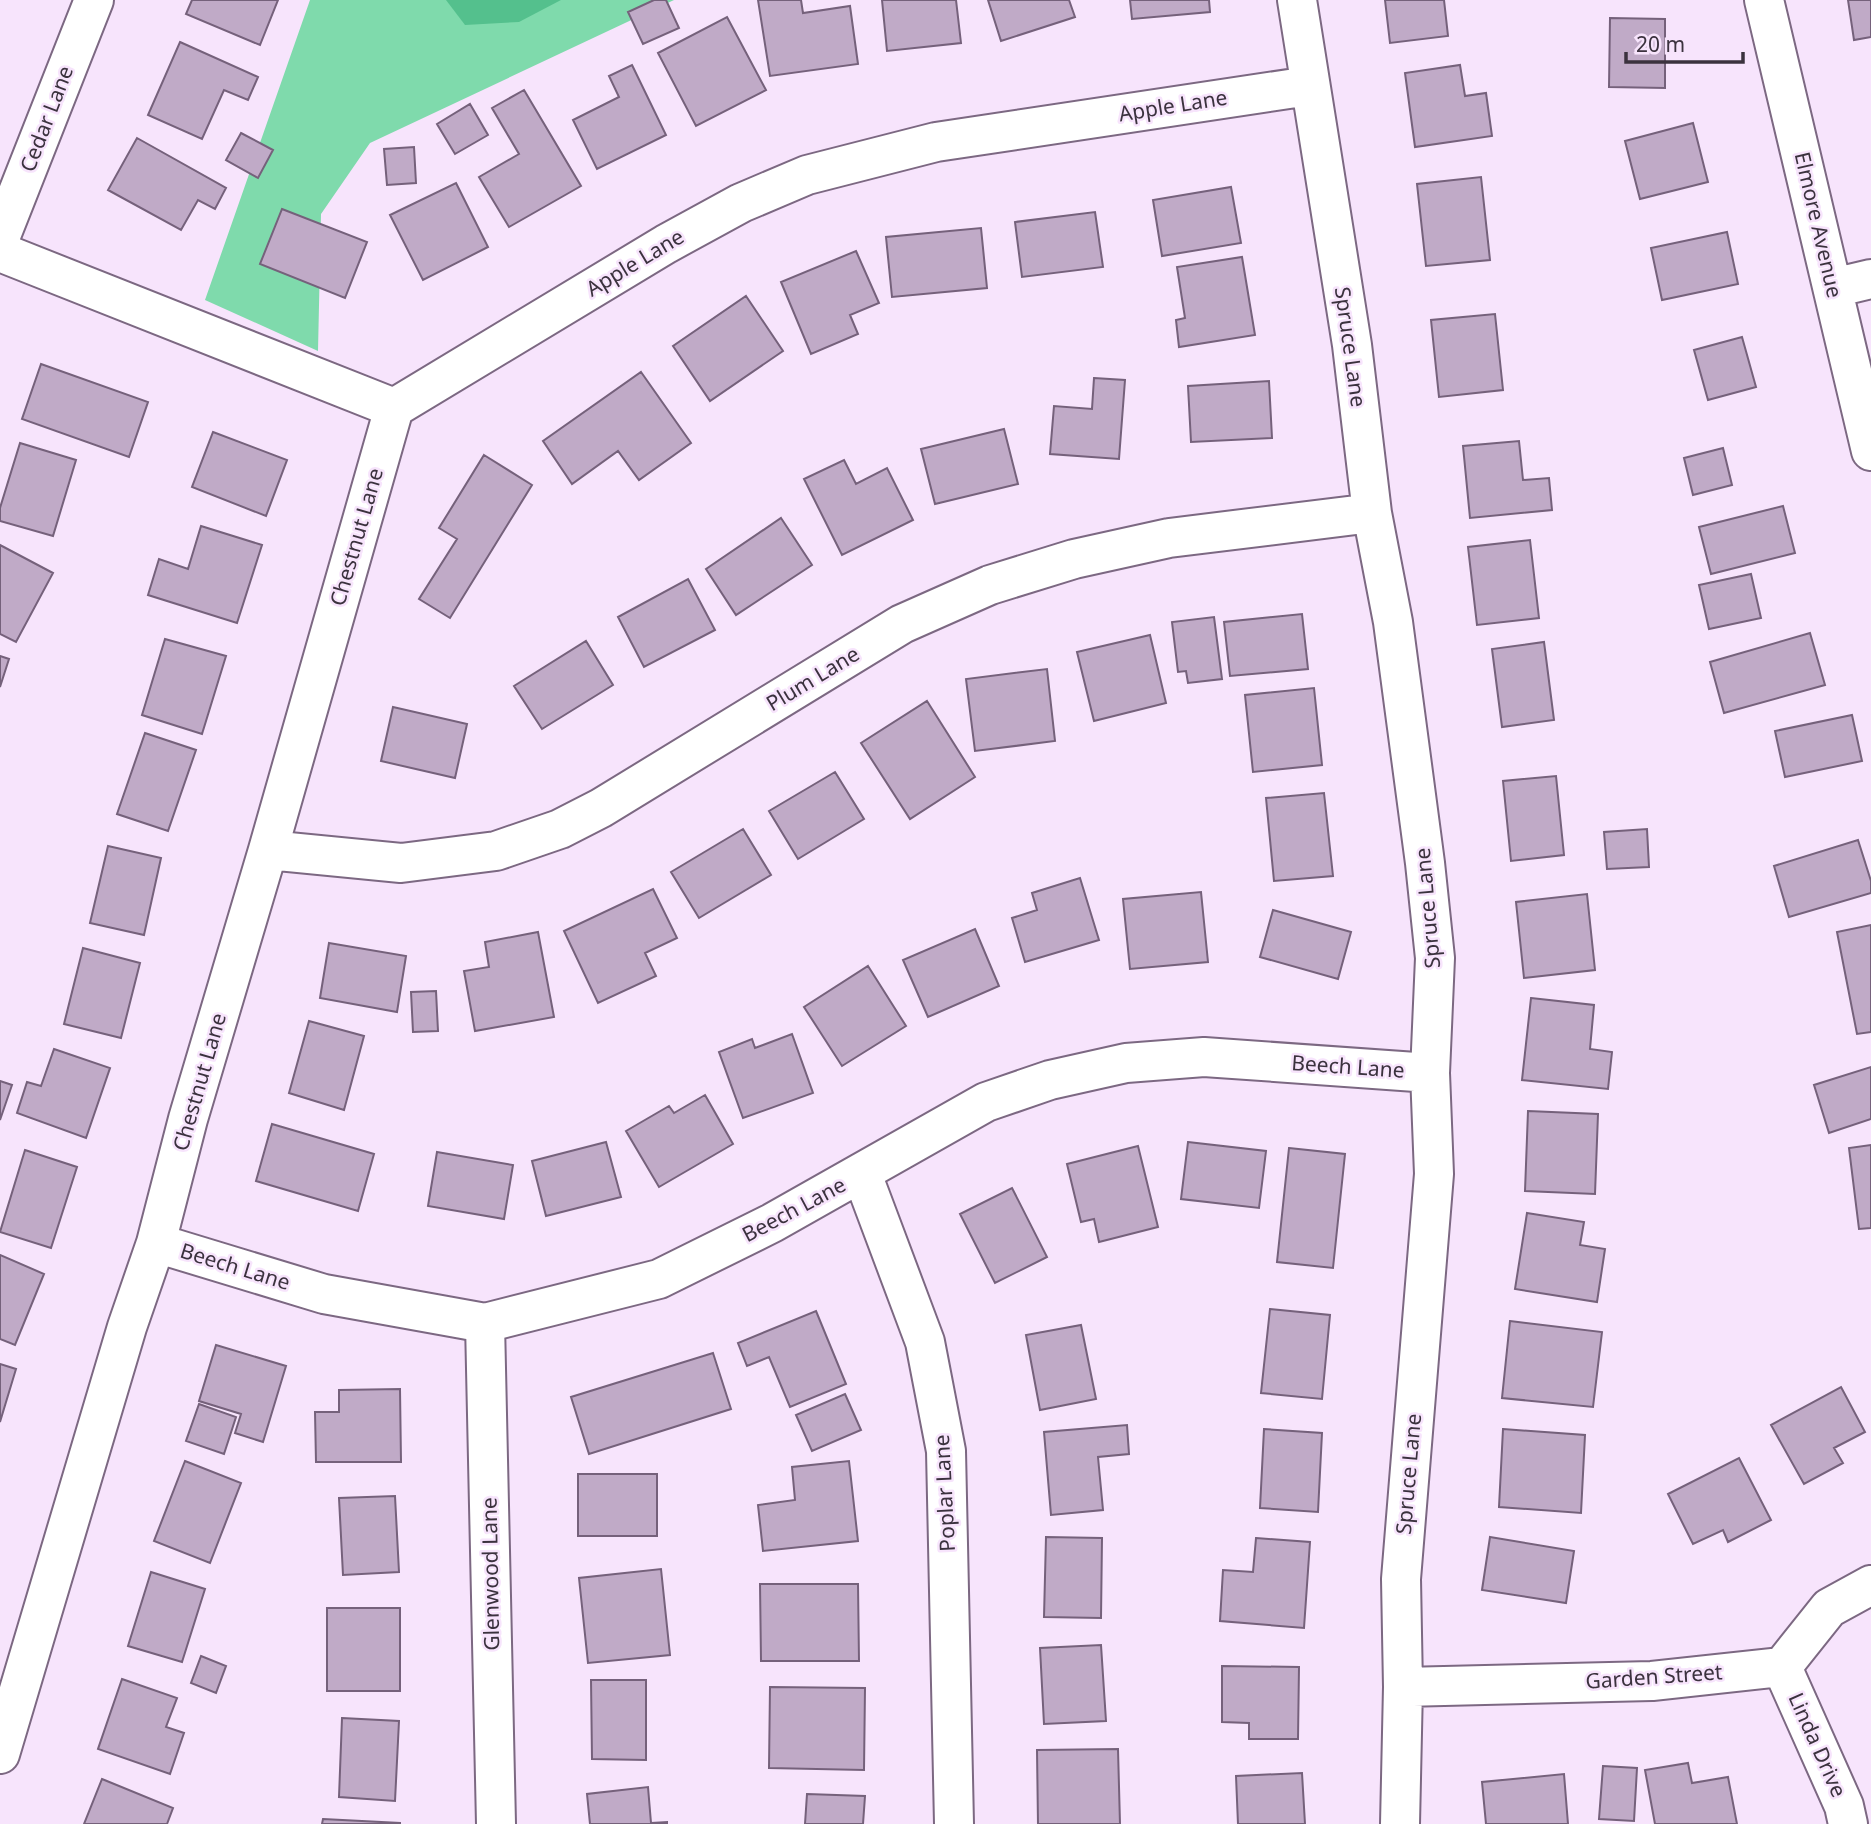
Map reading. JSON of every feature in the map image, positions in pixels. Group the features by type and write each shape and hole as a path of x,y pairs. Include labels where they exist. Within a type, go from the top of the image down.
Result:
{"street":[{"name":"Cedar Lane","path":"0,238 94,0"},
{"name":"Spruce Lane","path":"1297,0 1352,345 1372,513 1392,622 1425,863 1435,958 1430,1073 1434,1174 1401,1579 1403,1687 1400,1824"},
{"name":"Elmore Avenue","path":"1765,0 1871,451"},
{"name":"Apple Lane","path":"394,408 666,244 741,203 807,175 936,142 1309,86"},
{"path":"0,252 394,408"},
{"path":"1833,288 1871,279"},
{"name":"Chestnut Lane","path":"0,1754 127,1327 156,1243 188,1119 394,408"},
{"name":"Plum Lane","path":"268,850 401,863 496,850 560,829 601,808 902,624 990,585 1073,559 1169,538 1372,513"},
{"name":"Beech Lane","path":"156,1243 324,1294 485,1323 659,1279 772,1223 986,1102 1050,1080 1126,1063 1204,1057 1430,1073"},
{"name":"Poplar Lane","path":"862,1174 925,1342 946,1451 954,1824"},
{"name":"Glenwood Lane","path":"485,1323 496,1824"},
{"path":"1782,1667 1829,1608 1871,1585"},
{"name":"Garden Street","path":"1403,1687 1651,1681 1782,1667"},
{"name":"Linda Drive","path":"1782,1667 1844,1806 1849,1824"}],"shaded area":[{"path":"310,0 674,0 370,143 321,214 318,351 205,300"},
{"path":"446,0 561,0 519,22 465,25"}],"building":[{"path":"192,0 278,0 260,45 186,14"},
{"path":"654,0 666,0 679,28 643,44 628,12"},
{"path":"758,0 801,0 803,13 850,6 858,64 770,76"},
{"path":"882,0 956,0 961,43 887,51"},
{"path":"988,0 1069,0 1075,17 1001,41"},
{"path":"1130,0 1209,0 1210,12 1132,19"},
{"path":"1385,0 1444,0 1448,36 1390,43"},
{"path":"1848,0 1871,0 1871,37 1854,40"},
{"path":"727,17 766,90 696,126 658,53"},
{"path":"1610,18 1665,19 1665,88 1609,87"},
{"path":"180,42 258,77 248,100 224,90 202,139 148,115"},
{"path":"632,65 666,135 597,169 573,120 619,97 609,76"},
{"path":"1460,65 1465,96 1486,93 1492,136 1415,147 1405,73"},
{"path":"524,90 581,186 509,227 479,177 519,154 492,108"},
{"path":"470,104 488,135 455,154 437,124"},
{"path":"1693,123 1708,182 1640,199 1625,141"},
{"path":"241,133 273,150 258,178 226,160"},
{"path":"137,138 226,188 215,209 198,200 181,230 108,190"},
{"path":"414,147 416,183 387,185 384,149"},
{"path":"1481,177 1490,260 1426,266 1417,184"},
{"path":"456,183 488,247 423,280 390,215"},
{"path":"1231,187 1241,243 1162,256 1153,200"},
{"path":"282,209 367,242 345,298 260,264"},
{"path":"1095,212 1103,267 1022,277 1015,222"},
{"path":"981,228 987,288 892,297 886,237"},
{"path":"1727,232 1738,284 1662,300 1651,248"},
{"path":"856,251 879,303 850,315 858,334 811,354 781,282"},
{"path":"1242,257 1255,335 1179,347 1176,320 1185,318 1177,267"},
{"path":"746,296 783,351 710,401 673,346"},
{"path":"1495,314 1503,390 1439,397 1431,320"},
{"path":"1742,337 1756,387 1708,400 1694,350"},
{"path":"41,364 148,402 129,457 22,419"},
{"path":"641,372 691,443 639,480 618,451 572,484 543,441"},
{"path":"1094,378 1125,380 1119,459 1050,454 1054,406 1092,409"},
{"path":"1269,381 1272,438 1191,442 1188,386"},
{"path":"1004,429 1018,484 935,504 921,449"},
{"path":"213,432 287,460 266,516 192,487"},
{"path":"1519,441 1523,480 1549,478 1552,510 1470,518 1463,446"},
{"path":"20,443 76,460 53,536 0,521 0,508"},
{"path":"1723,448 1732,485 1693,495 1684,458"},
{"path":"484,455 532,485 450,618 419,599 457,539 439,528"},
{"path":"844,460 856,484 887,468 913,520 842,555 804,479"},
{"path":"1783,506 1795,553 1711,574 1699,527"},
{"path":"781,518 812,565 736,615 706,569"},
{"path":"201,526 262,545 237,623 148,595 159,559 188,569"},
{"path":"1530,540 1539,618 1477,625 1468,547"},
{"path":"0,545 53,573 16,642 0,634"},
{"path":"1751,574 1761,618 1709,629 1699,585"},
{"path":"688,579 715,630 644,667 618,617"},
{"path":"1302,614 1308,669 1230,676 1224,622"},
{"path":"1214,617 1222,679 1188,683 1186,671 1178,672 1172,622"},
{"path":"1810,633 1825,685 1724,713 1710,662"},
{"path":"1150,635 1166,703 1094,721 1077,652"},
{"path":"165,639 226,656 202,734 142,715"},
{"path":"586,641 613,685 542,729 514,686"},
{"path":"1544,642 1554,720 1502,727 1492,649"},
{"path":"0,656 9,659 0,687"},
{"path":"1047,669 1055,741 975,751 966,679"},
{"path":"1314,688 1322,765 1253,772 1245,695"},
{"path":"927,701 975,777 910,819 861,743"},
{"path":"393,707 467,724 455,778 381,761"},
{"path":"1852,715 1862,761 1785,777 1775,731"},
{"path":"145,733 196,750 168,831 117,814"},
{"path":"835,772 864,819 798,859 769,811"},
{"path":"1556,776 1564,855 1511,861 1503,781"},
{"path":"1324,793 1333,876 1274,881 1266,798"},
{"path":"743,829 771,875 699,918 671,872"},
{"path":"1647,829 1649,867 1607,869 1604,832"},
{"path":"1858,840 1871,881 1871,893 1789,917 1774,866"},
{"path":"108,846 161,858 144,935 90,923"},
{"path":"1080,878 1099,940 1025,962 1012,918 1037,910 1032,893"},
{"path":"653,889 677,938 645,953 656,976 598,1003 564,931"},
{"path":"1201,892 1208,962 1130,969 1123,899"},
{"path":"1587,894 1595,970 1524,978 1516,902"},
{"path":"1273,910 1351,932 1338,979 1260,957"},
{"path":"1871,925 1871,1032 1857,1034 1837,932"},
{"path":"975,929 999,986 928,1017 903,960"},
{"path":"538,932 554,1017 475,1031 464,971 489,967 485,942"},
{"path":"329,943 406,956 397,1012 320,998"},
{"path":"83,948 140,963 121,1038 64,1024"},
{"path":"868,966 906,1026 842,1066 804,1007"},
{"path":"436,991 438,1031 413,1032 411,992"},
{"path":"1531,998 1594,1005 1590,1049 1612,1052 1608,1089 1522,1080"},
{"path":"309,1021 364,1036 344,1110 289,1093"},
{"path":"792,1034 813,1093 743,1118 719,1052 752,1039 755,1048"},
{"path":"54,1049 110,1068 86,1138 17,1113 27,1082 41,1086"},
{"path":"1871,1067 1871,1119 1829,1133 1814,1085"},
{"path":"0,1081 12,1085 0,1120"},
{"path":"705,1095 733,1144 659,1187 626,1131 669,1106 674,1113"},
{"path":"1528,1111 1598,1114 1595,1194 1525,1191"},
{"path":"272,1124 374,1154 358,1211 256,1181"},
{"path":"606,1142 621,1197 546,1216 532,1161"},
{"path":"1188,1142 1266,1151 1259,1208 1181,1199"},
{"path":"1871,1145 1871,1228 1859,1229 1849,1148"},
{"path":"1138,1146 1158,1227 1099,1242 1094,1219 1081,1222 1067,1164"},
{"path":"1289,1148 1345,1154 1333,1268 1277,1262"},
{"path":"25,1150 77,1167 51,1248 0,1232"},
{"path":"437,1152 513,1165 504,1219 428,1206"},
{"path":"1012,1188 1047,1257 995,1283 960,1214"},
{"path":"1527,1213 1584,1222 1580,1245 1605,1249 1597,1302 1515,1289"},
{"path":"0,1255 44,1274 15,1345 0,1339"},
{"path":"1270,1309 1330,1315 1322,1399 1261,1393"},
{"path":"816,1311 846,1384 790,1407 769,1357 747,1366 738,1343"},
{"path":"1510,1321 1602,1332 1593,1407 1502,1398"},
{"path":"1081,1325 1096,1399 1040,1410 1026,1335"},
{"path":"216,1345 286,1366 263,1442 235,1433 241,1414 199,1401"},
{"path":"713,1353 731,1409 589,1454 571,1397"},
{"path":"0,1364 16,1369 0,1422"},
{"path":"1841,1387 1865,1432 1834,1448 1843,1463 1804,1484 1771,1425"},
{"path":"400,1389 401,1462 316,1462 315,1412 339,1412 339,1390"},
{"path":"845,1394 861,1430 812,1451 796,1415"},
{"path":"199,1404 236,1417 224,1454 186,1441"},
{"path":"1127,1425 1129,1454 1098,1457 1103,1510 1051,1515 1044,1432"},
{"path":"1264,1429 1322,1433 1318,1512 1260,1508"},
{"path":"1503,1429 1585,1435 1581,1513 1499,1507"},
{"path":"1739,1458 1771,1520 1728,1542 1723,1530 1693,1544 1668,1494"},
{"path":"185,1461 241,1483 210,1563 154,1541"},
{"path":"849,1461 858,1541 763,1551 758,1505 795,1500 792,1467"},
{"path":"578,1474 657,1474 657,1536 578,1536"},
{"path":"395,1496 399,1572 343,1575 339,1498"},
{"path":"1046,1537 1102,1538 1101,1618 1044,1617"},
{"path":"1490,1537 1574,1551 1566,1603 1482,1590"},
{"path":"1256,1538 1310,1542 1304,1628 1220,1621 1223,1570 1253,1572"},
{"path":"661,1569 670,1655 588,1663 579,1578"},
{"path":"151,1572 205,1589 182,1662 128,1646"},
{"path":"760,1584 858,1584 859,1661 761,1661"},
{"path":"327,1608 400,1608 400,1691 327,1691"},
{"path":"1101,1645 1106,1721 1044,1724 1040,1648"},
{"path":"201,1656 226,1666 216,1693 191,1683"},
{"path":"1222,1666 1299,1667 1298,1739 1249,1739 1249,1723 1222,1722"},
{"path":"122,1679 177,1698 166,1727 184,1733 170,1774 98,1749"},
{"path":"591,1680 646,1680 646,1760 592,1759"},
{"path":"770,1687 865,1688 864,1770 769,1768"},
{"path":"342,1718 399,1721 395,1801 339,1797"},
{"path":"1118,1749 1120,1824 1038,1824 1037,1750"},
{"path":"1688,1763 1692,1783 1728,1777 1737,1824 1655,1824 1645,1770"},
{"path":"1603,1766 1637,1768 1634,1821 1599,1819"},
{"path":"1302,1773 1305,1824 1238,1824 1236,1776"},
{"path":"1564,1774 1568,1824 1486,1824 1482,1782"},
{"path":"102,1779 173,1808 167,1824 84,1824"},
{"path":"648,1787 651,1823 667,1824 590,1824 587,1794"},
{"path":"807,1794 865,1796 863,1824 805,1824"},
{"path":"323,1819 400,1823 400,1824 322,1824"}]}
